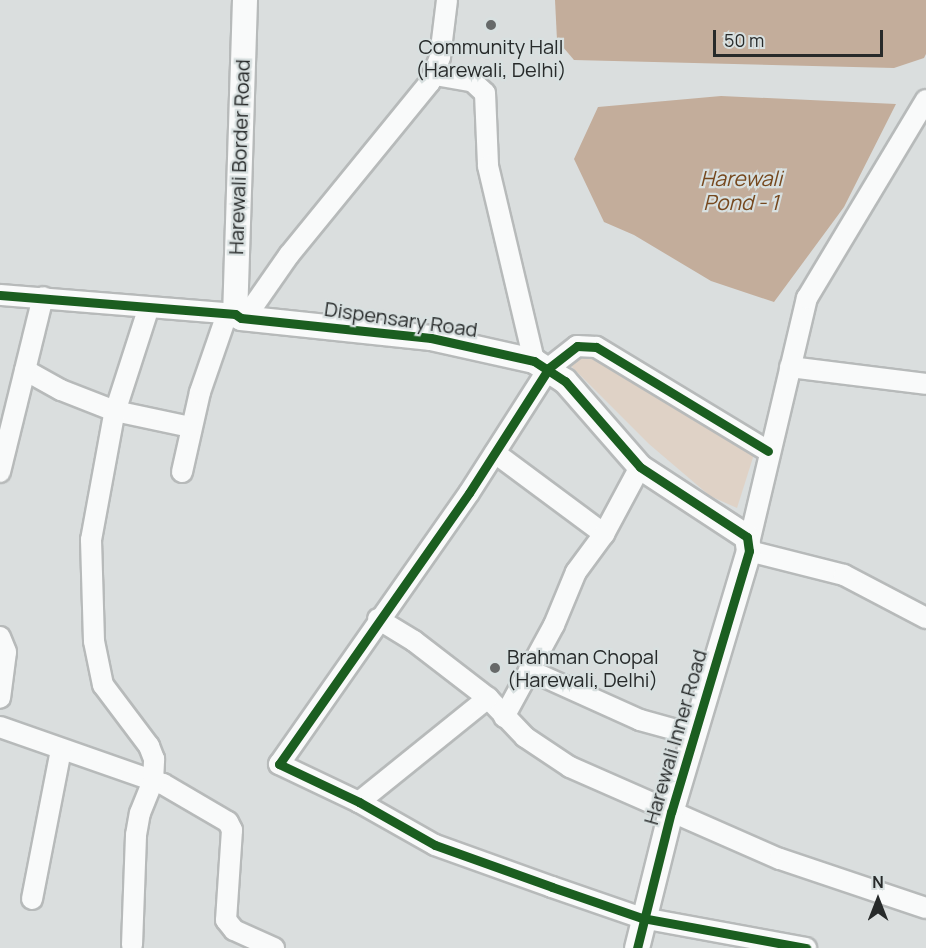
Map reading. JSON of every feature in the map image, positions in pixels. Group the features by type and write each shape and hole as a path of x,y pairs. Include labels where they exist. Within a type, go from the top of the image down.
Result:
{"street":[{"name":"Harewali Border Road","path":"236,315 245,0"},
{"path":"182,472 190,427 236,315 289,255 435,75 447,0"},
{"path":"435,75 473,82 485,93 488,166 541,365 640,467 748,543 844,575 926,618"},
{"path":"748,543 768,452 807,298 926,100"},
{"path":"0,295 43,297 148,310 236,315"},
{"path":"0,472 43,297"},
{"path":"132,945 136,835 140,813 153,781 154,759 149,746 103,685 94,641 91,540 115,411 148,310"},
{"name":"Dispensary Road","path":"236,315 431,338 541,365"},
{"path":"768,452 596,347 577,346 541,365 495,453 279,764 359,802 435,845 642,918 760,944 806,948"},
{"path":"790,367 926,384"},
{"path":"25,370 61,390 115,411 190,427"},
{"path":"495,453 604,534"},
{"path":"504,717 576,572 604,534 640,467"},
{"name":"Harewali Inner Road","path":"638,948 642,918 748,543"},
{"path":"378,619 414,641 488,698 504,717 570,768 780,859 926,908"},
{"path":"0,637 6,662 0,698"},
{"path":"529,670 640,720 694,735"},
{"path":"359,802 488,698"},
{"path":"0,727 153,781 228,822 232,830 226,920 234,930 274,948"},
{"path":"32,899 61,750"}],"shaded area":[{"path":"590,350 756,448 737,508 710,496 649,444 570,365 579,354"}],"water":[{"path":"555,0 926,0 926,54 924,58 894,68 574,60 557,40"},
{"name":"Harewali Pond - 1","path":"721,96 896,104 844,207 774,302 711,281 634,235 604,222 574,159 598,107"}],"cycle path":[{"path":"0,295 235,314 241,318 431,338 534,361 565,381 640,467 747,537 749,551 671,812 637,948"},
{"path":"768,451 596,347 577,346 549,368 469,493 279,764 359,802 435,845 552,887 642,918 806,948"}],"place":[{"name":"Community Hall (Harewali, Delhi)","path":"491,25"},
{"name":"Brahman Chopal (Harewali, Delhi)","path":"495,668"}]}
